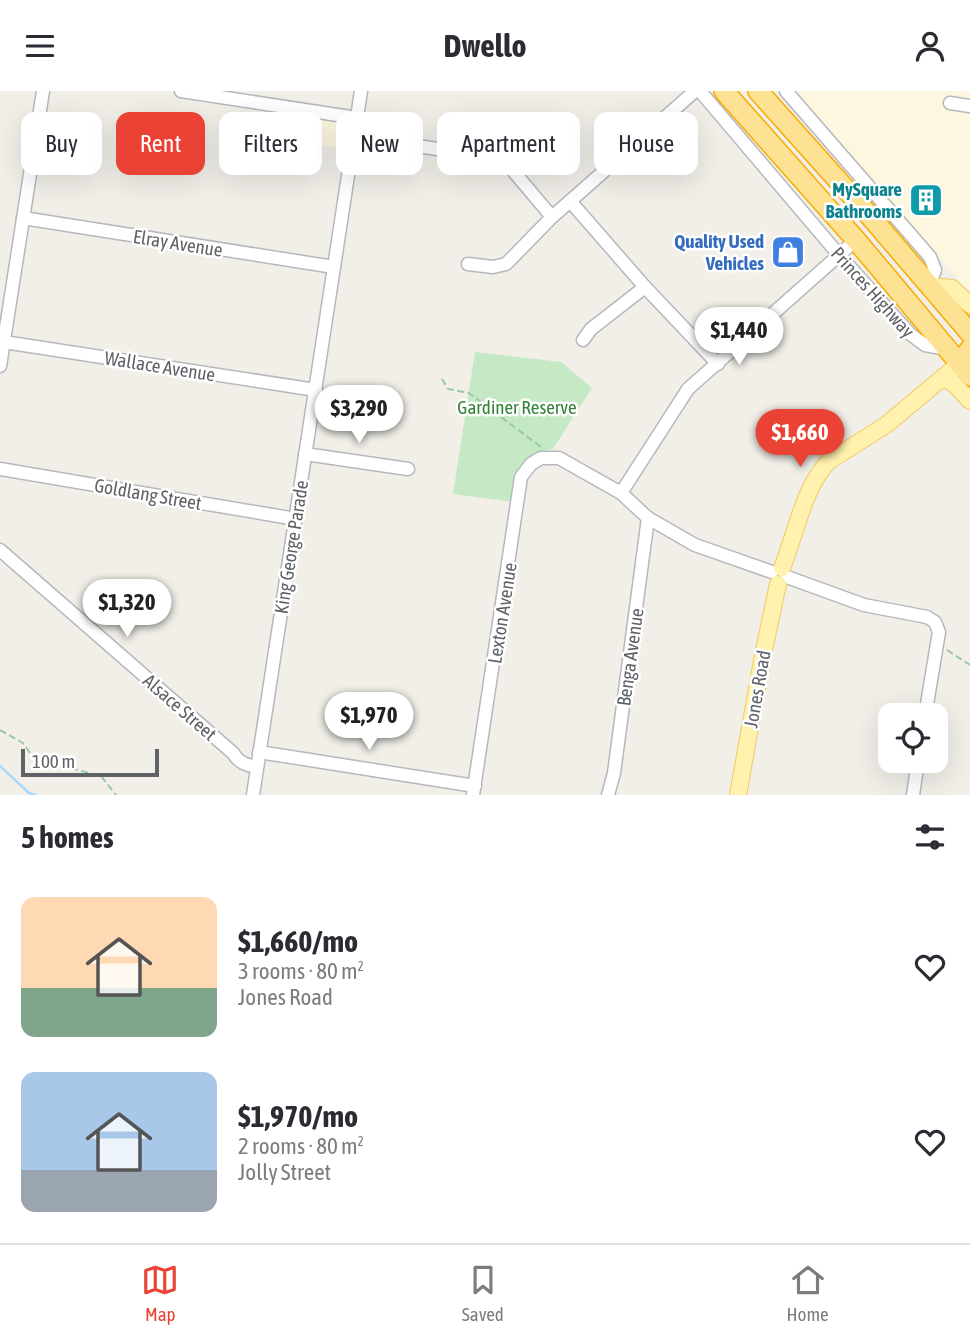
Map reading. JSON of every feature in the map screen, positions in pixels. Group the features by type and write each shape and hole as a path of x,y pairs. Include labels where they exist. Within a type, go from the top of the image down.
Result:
{"highway":[{"name":"Princes Highway","path":"724,91 963,359"},
{"path":"775,94 869,215 970,333"}],"main road":[{"path":"929,286 952,288 970,305"},
{"name":"Jones Road","path":"738,795 780,575 807,498 821,469 829,461 886,425 963,359"},
{"path":"943,378 953,383 970,401"}],"street":[{"path":"0,366 43,91"},
{"path":"181,91 336,115"},
{"name":"King George Parade","path":"358,112 361,91"},
{"path":"468,264 494,267 506,264 552,217 697,91"},
{"name":"Princes Highway","path":"697,91 916,340 963,359"},
{"path":"950,103 970,106"},
{"path":"423,147 494,158 509,166 552,217"},
{"name":"King George Parade","path":"253,795 349,175"},
{"path":"570,201 645,287 718,364"},
{"name":"Elray Avenue","path":"23,218 334,267"},
{"path":"621,493 683,397 856,240"},
{"path":"583,340 591,329 645,287"},
{"name":"Wallace Avenue","path":"4,342 316,390"},
{"path":"305,454 408,469"},
{"path":"541,458 559,458 621,493 648,518 695,545 864,605 927,617 935,622 939,632 927,703"},
{"name":"Lexton Avenue","path":"474,790 521,477 531,464 541,458"},
{"name":"Goldlang Street","path":"0,469 296,519"},
{"name":"Benga Avenue","path":"608,795 614,773 648,518"},
{"name":"Alsace Street","path":"0,549 233,753 258,759 474,790"},
{"path":"913,795 916,773"}],"path":[{"path":"442,379 448,389 469,393 541,445 541,458"},
{"path":"937,643 970,665"},
{"path":"0,730 23,743 33,757 50,766 101,776 116,795"}],"shaded area":[{"path":"791,91 970,91 970,292 927,244"},
{"path":"322,117 336,119 336,147 322,145"}],"green space":[{"name":"Gardiner Reserve","path":"475,352 561,362 592,388 553,449 535,455 524,467 514,502 453,494"}],"waterway":[{"path":"0,766 29,793 36,795"}],"place":[{"name":"MySquare Bathrooms","path":"926,200"},
{"name":"Quality Used Vehicles","path":"788,252"}]}
